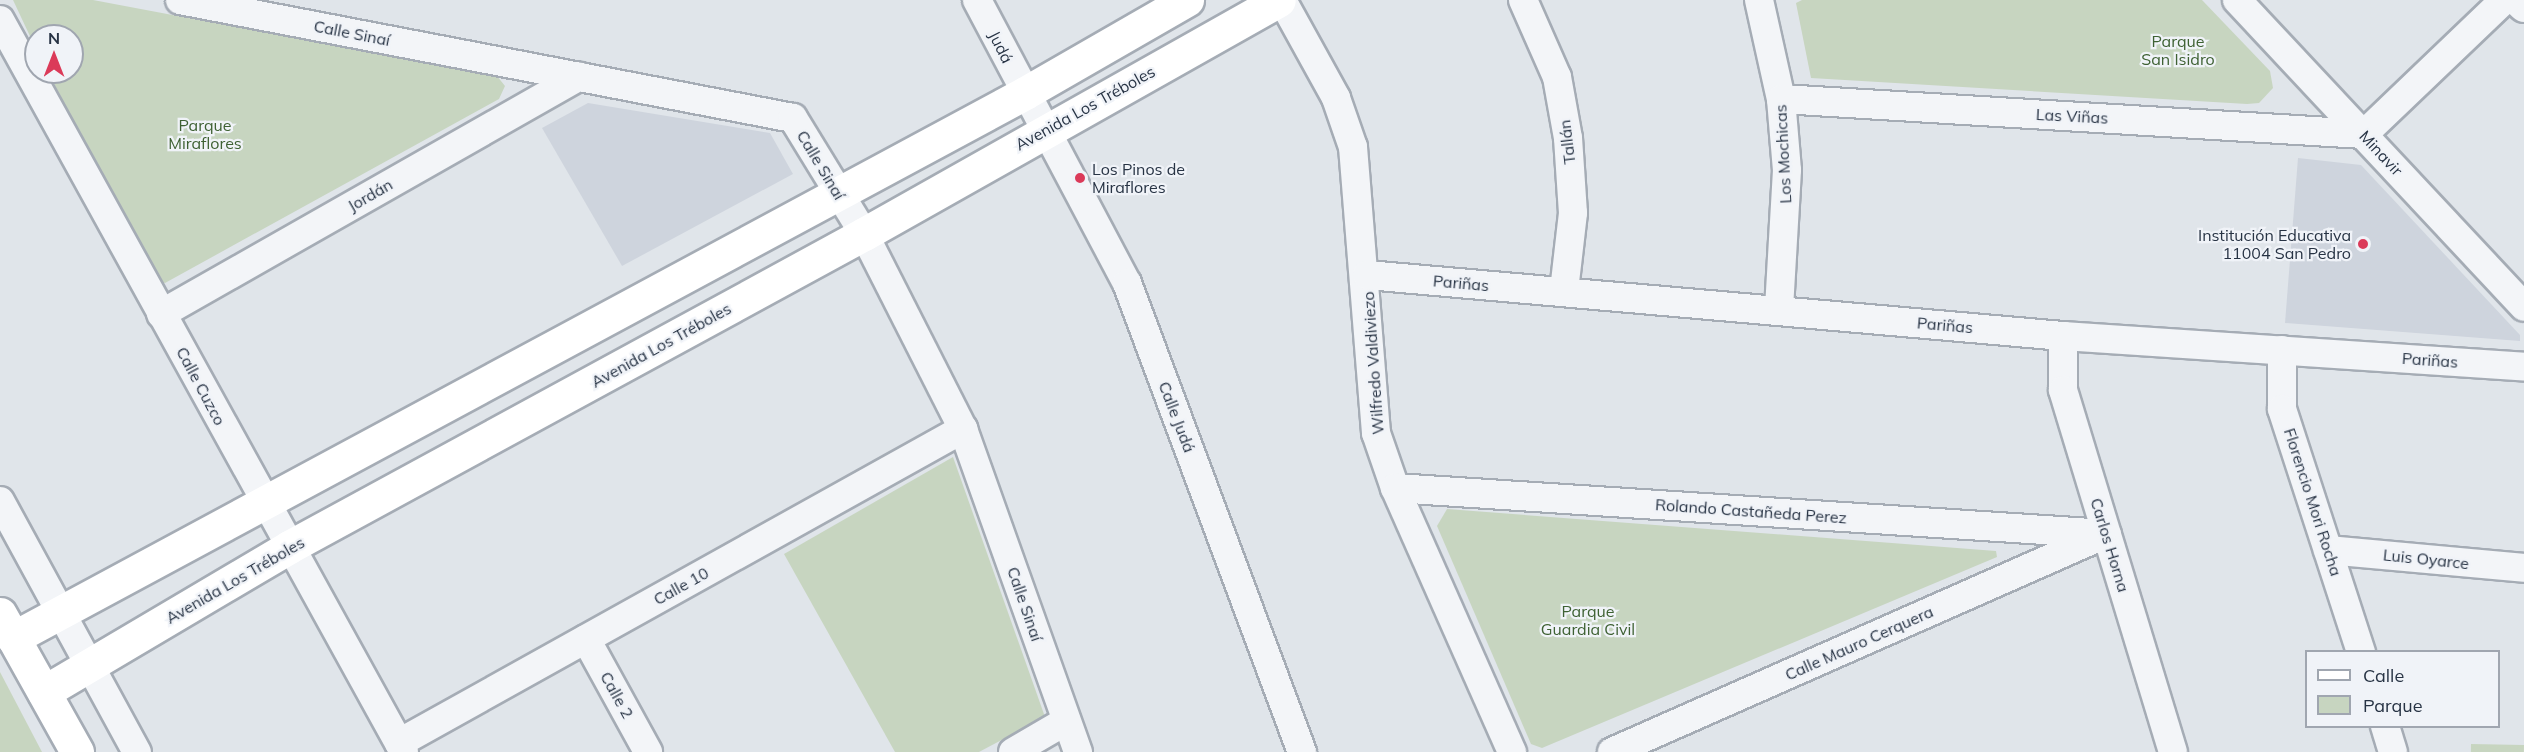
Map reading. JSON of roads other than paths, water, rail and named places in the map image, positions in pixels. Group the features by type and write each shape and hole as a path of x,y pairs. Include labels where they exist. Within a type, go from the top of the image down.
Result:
{"main road":[{"path":"76,752 7,626 62,614 263,501 836,192 1025,93 1187,0"},
{"name":"Avenida Los Tréboles","path":"44,692 289,547 864,234 1046,129 1280,0"}],"street":[{"name":"Calle Sinaí","path":"180,0 793,118 836,192 864,234 963,429 1077,752"},
{"name":"Judá","path":"977,0 1025,93"},
{"name":"Wilfredo Valdiviezo","path":"1280,0 1336,98 1353,147 1367,275 1376,433 1395,488 1512,752"},
{"name":"Tallán","path":"1523,0 1557,77 1568,138 1573,213 1564,291"},
{"name":"Los Mochicas","path":"1759,0 1780,99 1786,228 1779,310"},
{"name":"Minavir","path":"2237,0 2524,307"},
{"path":"2364,134 2504,0"},
{"path":"2519,0 2524,5"},
{"name":"Calle Cuzco","path":"0,20 263,501 401,747"},
{"name":"Jordán","path":"162,314 579,77"},
{"name":"Calle Judá","path":"1025,93 1127,283 1302,752"},
{"name":"Las Viñas","path":"1780,99 2364,134"},
{"name":"Pariñas","path":"1367,275 2063,336 2524,367"},
{"name":"Carlos Horna","path":"2063,336 2063,390 2170,751"},
{"name":"Florencio Mori Rocha","path":"2282,350 2282,409 2361,650"},
{"name":"Calle 10","path":"401,747 586,639 963,429"},
{"name":"Rolando Castañeda Perez","path":"1395,488 2106,534"},
{"path":"0,501 137,752"},
{"name":"Calle Mauro Cerquera","path":"1612,752 2106,534"},
{"name":"Luis Oyarce","path":"2328,550 2524,568"},
{"name":"Calle 2","path":"586,639 648,752"},
{"path":"1013,752 1066,721"},
{"path":"2386,728 2393,752"}],"place":[{"name":"Los Pinos de Miraflores","path":"1080,178"},
{"name":"Institución Educativa 11004 San Pedro","path":"2363,244"}],"park label":[{"name":"Parque San Isidro","path":"2178,50"},
{"name":"Parque Miraflores","path":"205,134"},
{"name":"Parque Guardia Civil","path":"1588,620"}]}
